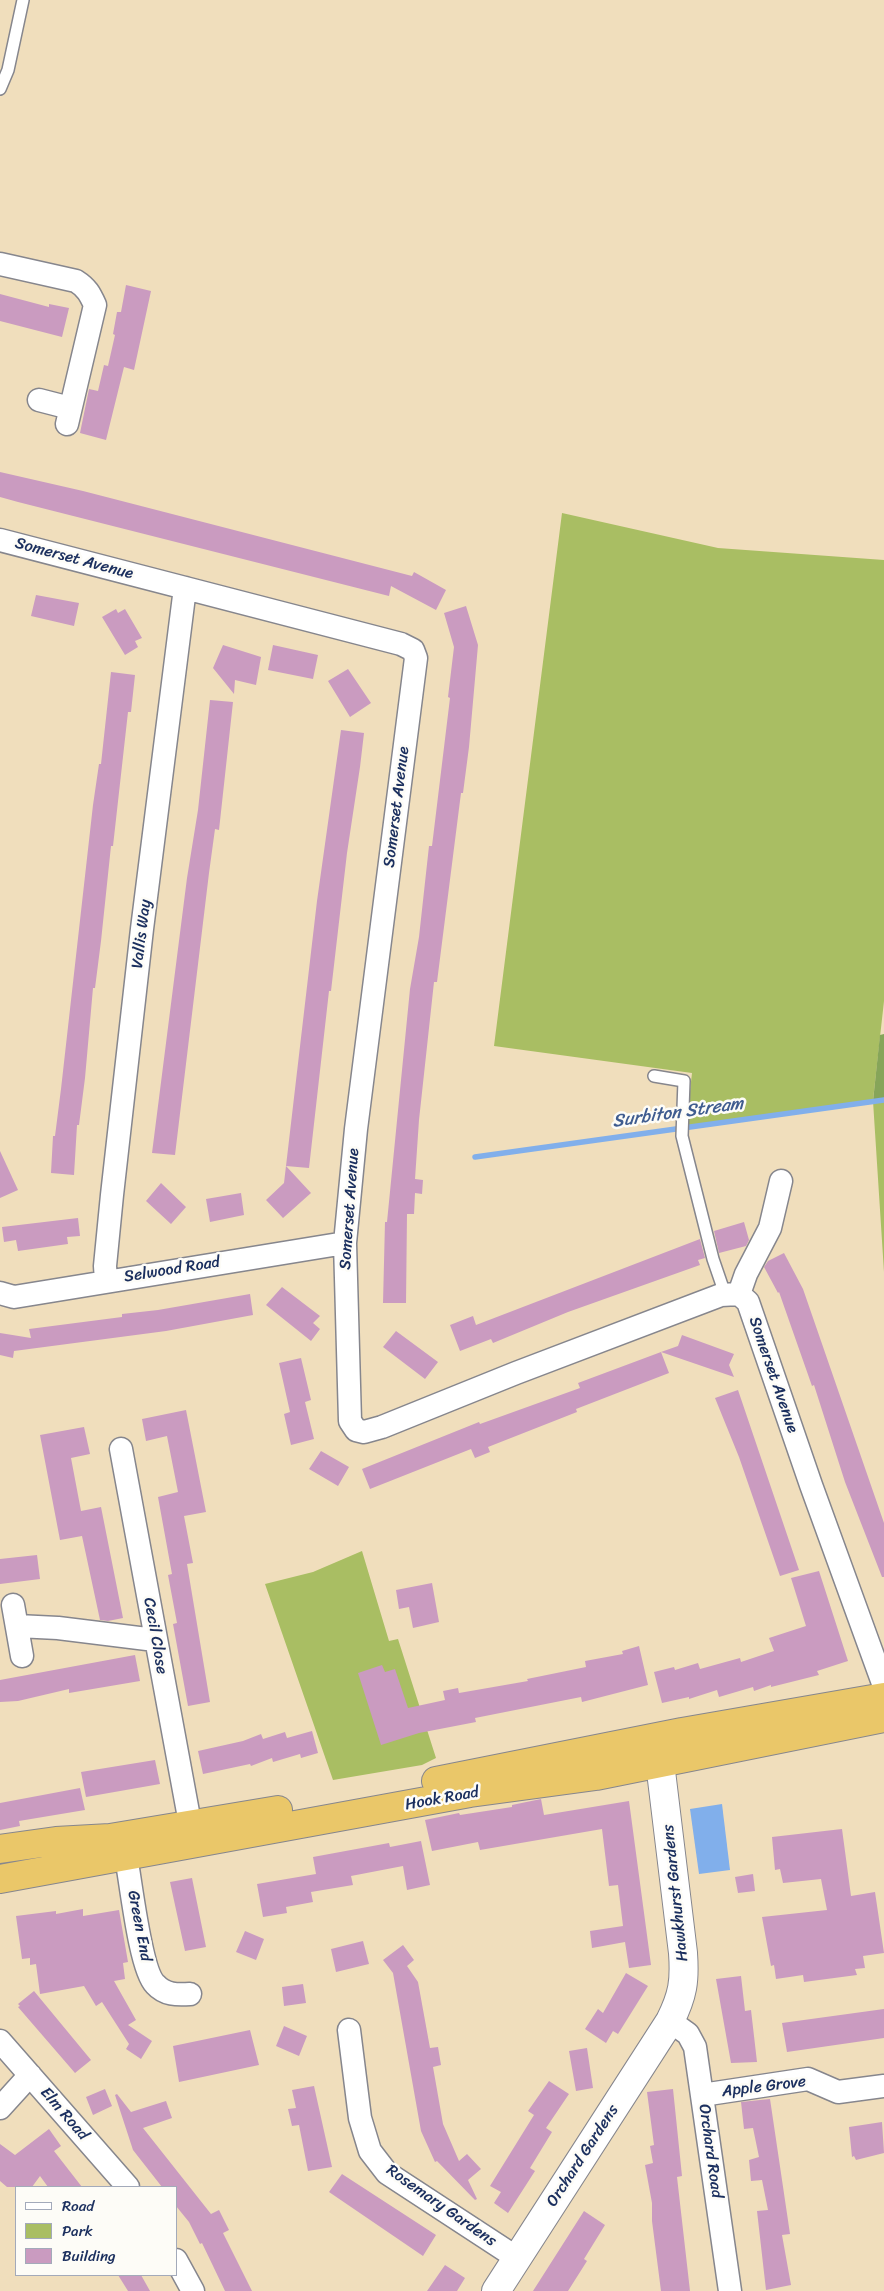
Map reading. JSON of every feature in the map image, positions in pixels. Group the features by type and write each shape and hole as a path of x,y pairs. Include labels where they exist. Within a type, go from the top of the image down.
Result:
{"highway":[{"name":"Hook Road","path":"0,1849 56,1840 110,1838 307,1805 682,1732 884,1697"},
{"name":"Hook Road","path":"0,1879 470,1793 596,1776 884,1718"}],"street":[{"path":"0,264 76,281 86,287 95,305 68,416 39,400"},
{"name":"Somerset Avenue","path":"0,540 400,644 413,650 416,658 356,1128 345,1243 350,1421 356,1430 364,1432 382,1428 516,1373 732,1294 748,1302 810,1485 884,1686"},
{"name":"Vallis Way","path":"106,1281 105,1266 112,1195 141,939 185,588"},
{"path":"732,1294 746,1274 770,1228 781,1181"},
{"name":"Selwood Road","path":"0,1293 14,1297 345,1243"},
{"name":"Cecil Close","path":"121,1449 190,1824"},
{"path":"22,1656 15,1615 58,1628 155,1640"},
{"name":"Hawkhurst Gardens","path":"660,1763 685,1976 682,1997 670,2021"},
{"name":"Green End","path":"126,1857 145,1964 154,1984 172,1995 190,1994"},
{"name":"Orchard Road","path":"670,2021 688,2034 695,2046 730,2291"},
{"name":"Orchard Gardens","path":"496,2291 670,2021"},
{"name":"Rosemary Gardens","path":"349,2030 360,2118 370,2151 387,2173 517,2258"},
{"name":"Elm Road","path":"0,2041 127,2186"},
{"path":"0,2108 30,2075"},
{"name":"Apple Grove","path":"702,2095 808,2079 838,2092 884,2086"},
{"path":"178,2264 193,2291"}],"lane":[{"path":"0,89 8,70 24,0"},
{"path":"654,1076 684,1081 682,1136 713,1258 732,1294"}],"green space":[{"path":"562,513 718,548 884,560 884,1001 873,1100 884,1100 884,1272 873,1101 686,1127 692,1073 494,1046"},
{"path":"884,1034 884,1100 873,1101 880,1035"},
{"path":"362,1551 389,1641 398,1639 436,1758 422,1765 333,1780 265,1584 313,1572"}],"water":[{"path":"722,1804 730,1870 699,1874 690,1809"}],"building":[{"path":"126,285 151,291 134,370 124,367 106,440 80,433 89,389 98,391 104,365 108,366 115,335 113,334 117,312 121,312"},
{"path":"0,294 49,307 49,304 69,308 62,337 0,321"},
{"path":"0,472 83,491 412,576 414,572 446,590 436,610 391,586 389,596 18,502 0,497"},
{"path":"36,595 79,603 74,626 31,616"},
{"path":"466,606 478,645 469,747 463,793 461,793 437,982 434,982 419,1120 415,1179 423,1180 422,1194 415,1193 414,1214 407,1214 406,1303 383,1303 385,1222 387,1222 410,989 419,937 429,846 432,846 450,698 448,697 454,647 444,613"},
{"path":"116,609 118,613 125,609 142,638 135,641 138,647 125,655 102,617"},
{"path":"223,645 261,657 256,685 235,680 234,694 213,668"},
{"path":"273,645 318,655 313,679 268,670"},
{"path":"348,669 371,703 350,717 328,681"},
{"path":"111,672 135,675 131,712 128,712 101,941 95,988 93,988 85,1078 79,1125 77,1125 74,1175 51,1173 53,1136 55,1136 61,1089 93,805 99,764 101,764"},
{"path":"210,700 233,702 219,830 215,829 209,873 175,1155 152,1153 187,878 198,810"},
{"path":"341,730 364,733 360,767 347,853 331,991 329,991 309,1168 286,1166 317,901"},
{"path":"0,1151 18,1190 0,1198"},
{"path":"286,1166 311,1193 283,1218 266,1200 284,1183"},
{"path":"161,1183 186,1207 171,1224 146,1201"},
{"path":"241,1193 244,1215 210,1222 206,1199"},
{"path":"78,1218 80,1236 67,1237 68,1244 18,1251 16,1240 4,1242 2,1227"},
{"path":"744,1222 749,1240 746,1246 719,1253 714,1231"},
{"path":"700,1239 705,1258 698,1260 700,1265 568,1312 493,1343 491,1339 460,1351 450,1325 473,1316 476,1325"},
{"path":"784,1253 803,1289 884,1523 884,1577 882,1577 845,1482 814,1385 812,1386 779,1292 764,1267 768,1261"},
{"path":"282,1287 320,1316 313,1323 320,1329 311,1341 266,1305"},
{"path":"250,1294 253,1315 166,1331 14,1351 13,1358 0,1355 0,1333 31,1338 29,1329 122,1317 122,1314 158,1310"},
{"path":"396,1331 438,1362 425,1379 383,1347"},
{"path":"682,1335 734,1354 729,1365 734,1377 661,1352 678,1346"},
{"path":"661,1352 669,1373 576,1409 577,1412 488,1447 490,1452 475,1458 471,1449 370,1489 362,1469 479,1422 480,1424 580,1388 578,1383"},
{"path":"301,1358 311,1400 305,1402 314,1439 291,1445 284,1414 290,1412 279,1363"},
{"path":"738,1390 799,1570 780,1576 739,1457 715,1398"},
{"path":"186,1410 206,1512 184,1516 193,1563 187,1564 210,1702 188,1706 173,1624 177,1623 168,1575 172,1574 158,1497 178,1492 167,1436 146,1441 142,1419"},
{"path":"84,1427 90,1454 71,1458 81,1511 101,1507 123,1618 108,1621 100,1620 82,1536 60,1540 40,1435"},
{"path":"321,1451 349,1467 338,1486 309,1469"},
{"path":"37,1555 40,1579 0,1584 0,1559"},
{"path":"819,1571 848,1661 817,1671 819,1675 771,1687 771,1685 754,1691 753,1687 719,1697 717,1690 689,1699 689,1697 662,1703 654,1672 674,1667 675,1670 698,1663 700,1669 740,1658 741,1662 774,1651 769,1638 806,1626 791,1578"},
{"path":"432,1583 439,1622 413,1628 409,1607 399,1609 396,1590"},
{"path":"639,1646 648,1685 582,1702 581,1697 475,1718 476,1722 419,1733 381,1745 358,1673 382,1665 385,1672 395,1669 408,1708 445,1700 443,1691 458,1688 459,1693 528,1681 527,1679 586,1667 585,1661 623,1654 622,1651"},
{"path":"135,1655 140,1681 69,1693 69,1689 18,1701 0,1702 0,1680"},
{"path":"312,1731 318,1753 301,1758 300,1754 273,1762 272,1758 251,1766 250,1764 203,1774 198,1751 243,1741 261,1734 263,1739 285,1732 287,1738"},
{"path":"155,1760 160,1784 86,1797 81,1772"},
{"path":"80,1788 85,1810 19,1821 20,1826 0,1830 0,1803"},
{"path":"541,1799 544,1815 629,1801 651,1965 629,1968 625,1942 592,1948 590,1931 623,1926 618,1885 609,1886 602,1829 480,1850 478,1842 432,1851 425,1820 459,1813 460,1815 512,1807 512,1805"},
{"path":"842,1829 851,1896 875,1892 884,1953 863,1956 865,1968 855,1969 857,1975 804,1982 803,1975 776,1979 774,1965 771,1966 762,1917 827,1910 821,1879 783,1883 780,1869 775,1870 772,1837"},
{"path":"421,1841 430,1885 407,1890 403,1866 351,1876 353,1885 311,1892 313,1902 286,1907 287,1913 263,1917 257,1884 316,1874 313,1857 389,1843 390,1847"},
{"path":"753,1874 755,1891 738,1893 735,1877"},
{"path":"192,1878 206,1947 185,1951 170,1882"},
{"path":"83,1909 83,1916 119,1910 128,1962 123,1963 125,1979 114,1981 136,2020 128,2025 152,2041 141,2059 126,2049 129,2044 102,2002 96,2006 84,1986 40,1994 36,1964 30,1965 30,1958 22,1959 16,1916 56,1911 56,1914"},
{"path":"245,1931 264,1939 256,1960 236,1952"},
{"path":"363,1941 369,1964 336,1972 331,1949"},
{"path":"403,1945 414,1960 407,1966 418,1982 430,2048 438,2047 441,2065 433,2067 443,2124 459,2161 467,2154 481,2169 468,2180 477,2199 475,2200 437,2161 435,2162 421,2131 393,1973 383,1960"},
{"path":"626,1973 648,1986 618,2034 613,2031 606,2043 585,2029 598,2009 603,2013"},
{"path":"741,1976 745,2011 751,2010 757,2062 731,2063 716,1979"},
{"path":"303,1984 306,2003 284,2006 282,1987"},
{"path":"34,1991 91,2060 75,2073 18,2007 20,2006 18,2004"},
{"path":"884,2009 884,2038 787,2052 782,2023"},
{"path":"284,2026 307,2036 299,2056 276,2046"},
{"path":"250,2030 259,2065 179,2082 173,2046"},
{"path":"587,2048 593,2088 576,2091 569,2051"},
{"path":"549,2081 569,2094 546,2128 552,2132 530,2168 535,2171 508,2213 494,2203 501,2192 490,2186 534,2115 528,2111"},
{"path":"314,2086 332,2167 308,2171 299,2125 292,2126 288,2109 296,2108 292,2090"},
{"path":"105,2089 112,2106 93,2115 86,2097"},
{"path":"673,2089 682,2176 677,2177 690,2291 661,2291 652,2221 652,2203 645,2165 653,2163 650,2146 654,2145 647,2092"},
{"path":"117,2094 131,2112 166,2101 172,2118 143,2128 211,2214 219,2210 229,2230 223,2233 252,2291 225,2291 202,2243 200,2244 189,2222 178,2208 178,2186 161,2186 133,2150 115,2095"},
{"path":"770,2099 790,2234 782,2235 791,2285 766,2290 757,2211 768,2210 762,2180 751,2181 749,2160 759,2157 753,2128 744,2129 741,2102"},
{"path":"882,2122 884,2153 856,2160 854,2156 852,2157 849,2127"},
{"path":"49,2129 61,2146 54,2151 81,2186 47,2186 40,2176 33,2186 7,2187 0,2181 0,2144 15,2155"},
{"path":"342,2174 436,2235 423,2256 329,2192"},
{"path":"584,2211 605,2225 584,2259 587,2261 568,2291 533,2291"},
{"path":"445,2265 465,2278 457,2291 427,2291"},
{"path":"119,2276 142,2276 150,2291 128,2291"}],"waterway":[{"name":"Surbiton Stream","path":"475,1157 884,1100"}]}
